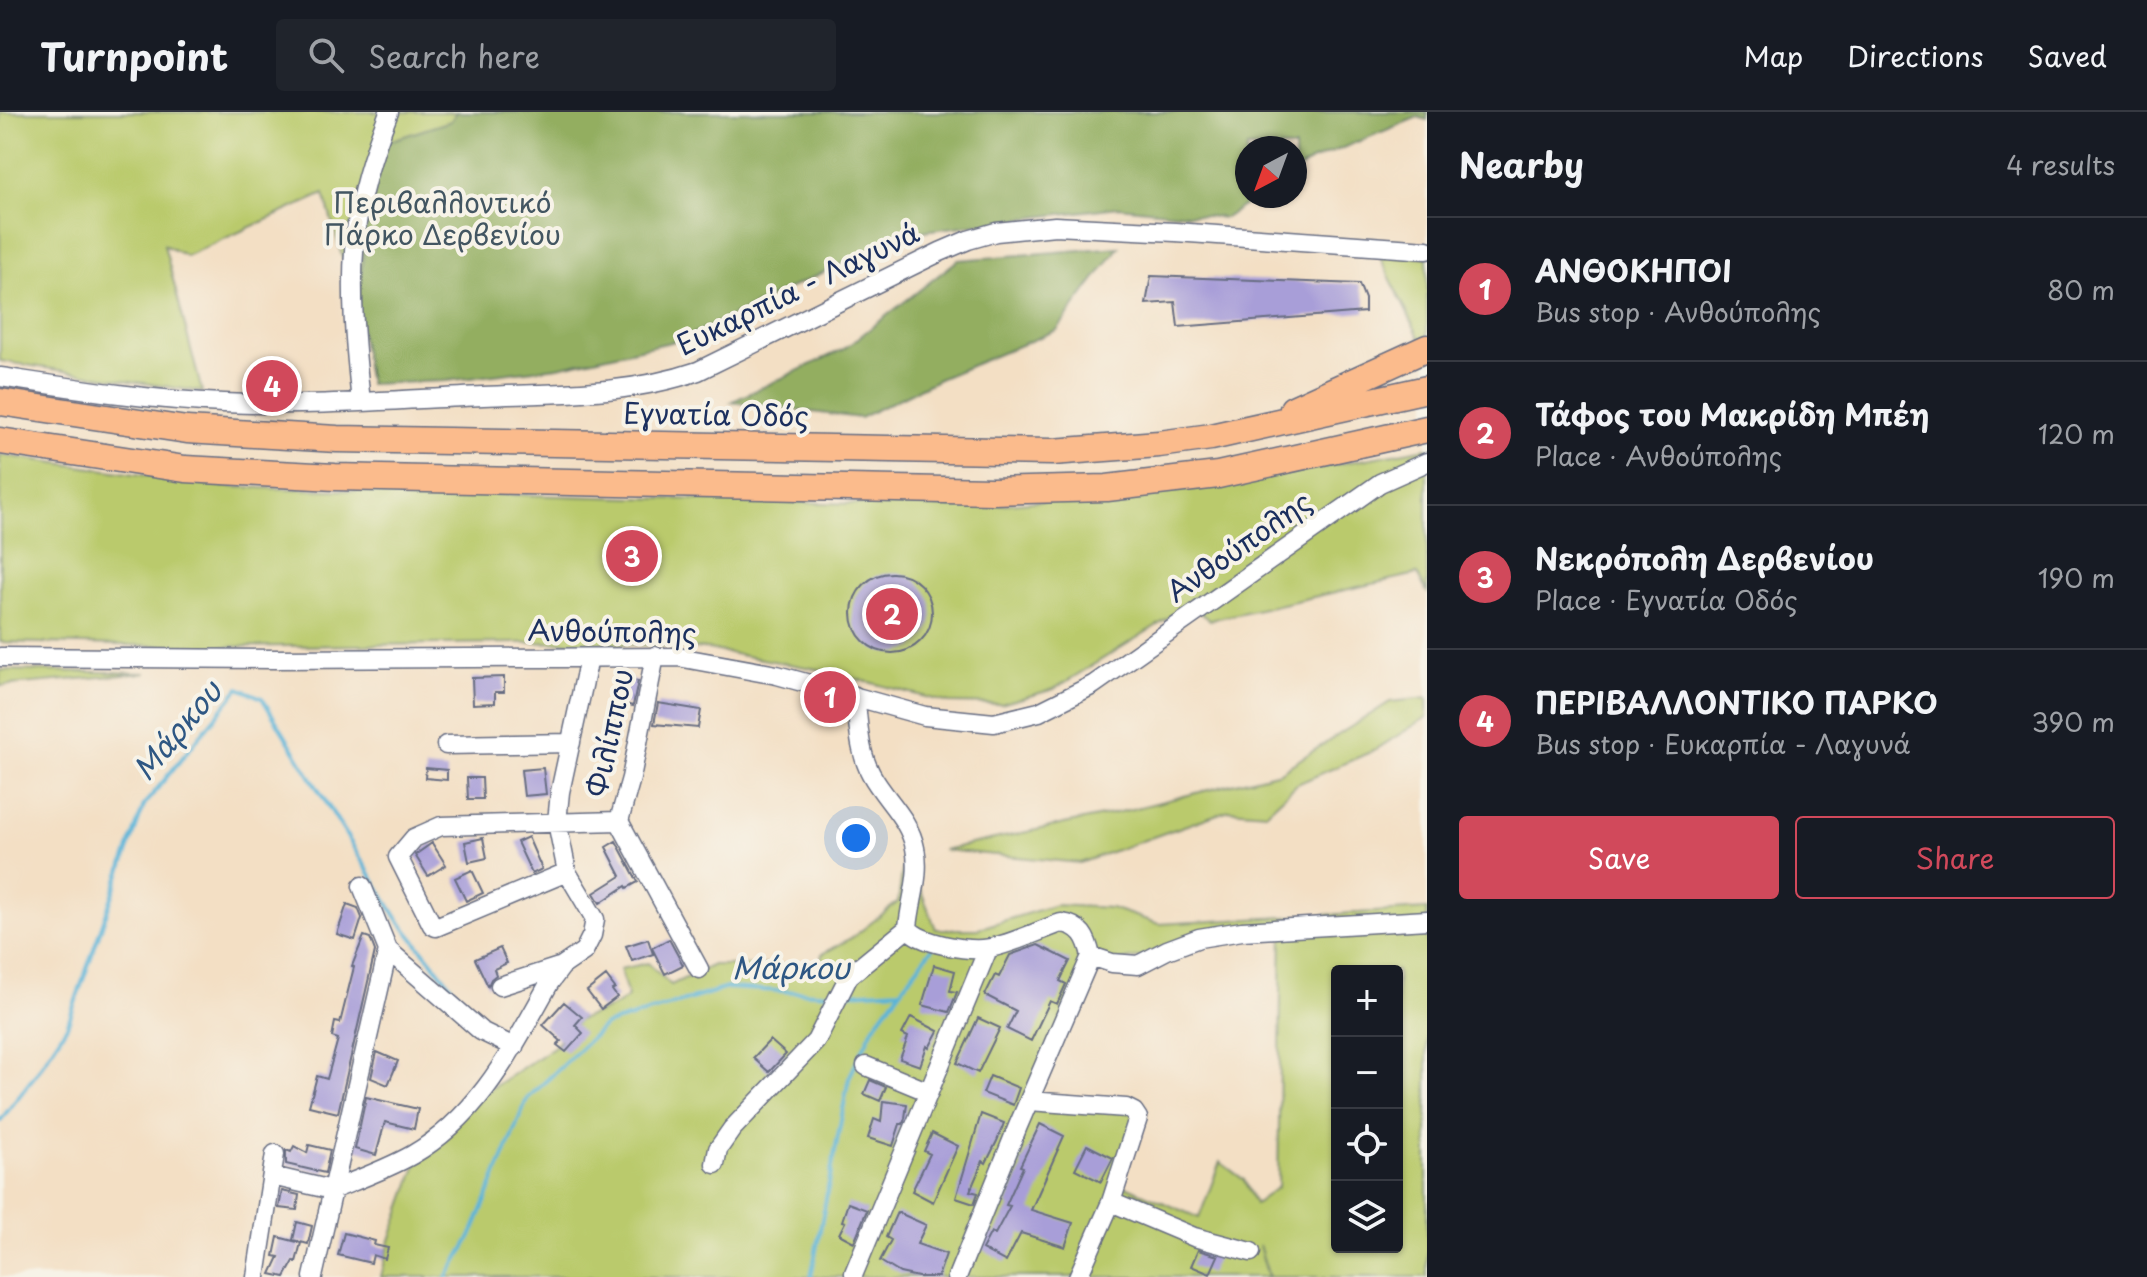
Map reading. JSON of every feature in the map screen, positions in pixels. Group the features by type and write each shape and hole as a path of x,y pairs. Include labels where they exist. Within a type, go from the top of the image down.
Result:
{"highway":[{"path":"1258,428 1311,399 1427,348"},
{"name":"Εγνατία Οδός","path":"0,402 187,430 252,435 991,453 1103,450 1185,441 1258,428 1427,389"},
{"path":"0,441 185,469 280,475 992,491 1163,483 1263,466 1427,429"}],"street":[{"path":"361,402 353,332 356,231 367,173 389,112"},
{"name":"Ευκαρπία - Λαγυνά","path":"0,377 156,399 240,403 361,402 572,393 671,380 723,360 940,252 968,240 1025,228 1102,228 1427,250"},
{"name":"Ανθούπολης","path":"0,657 655,656 743,667 925,716 994,723 1039,712 1093,685 1380,483 1427,462"},
{"name":"Φιλίππου","path":"619,821 631,778 655,656"},
{"path":"500,986 562,966 584,951 592,935 595,919 567,872 557,822 589,658"},
{"path":"715,1164 718,1149 732,1129 816,1041 849,976 908,928 917,880 915,846 901,814 866,765 855,696"},
{"path":"446,745 571,743"},
{"path":"567,872 436,927 432,925 398,857 414,838 441,826 619,821 699,969"},
{"path":"362,886 388,950 481,1031 514,1047"},
{"path":"1091,956 1112,963 1138,965 1199,938 1242,931 1427,920"},
{"path":"908,928 924,940 988,949 1061,923 1071,924 1087,940 1091,956 957,1277"},
{"path":"854,1273 988,949"},
{"path":"313,1277 388,950"},
{"path":"272,1176 332,1190 412,1155 433,1140 489,1087 562,966"},
{"path":"866,1066 929,1092"},
{"path":"1029,1101 1126,1108 1138,1118 1111,1202 1078,1277"},
{"path":"256,1277 275,1154"},
{"path":"1111,1202 1194,1237 1251,1252"}],"green space":[{"name":"Περιβαλλοντικό Πάρκο Δερβενίου","path":"0,112 662,112 369,384 357,309 324,194 186,256 164,245 202,392 0,361"},
{"path":"456,112 1427,112 1427,120 1418,117 1307,164 1307,136 1235,136 1235,208 1240,208 1225,218 1118,207 907,233 680,340 558,367 446,381 369,384 357,309 376,145 451,121"},
{"path":"1119,247 1057,330 939,379 860,418 731,402 844,349 958,260"},
{"path":"1379,255 1427,257 1427,338 1421,341"},
{"path":"1427,448 1427,592 1417,574 1210,620 1190,605 1054,689 1001,704 949,703 822,670 707,649 583,642 208,647 0,642 0,455 227,487 970,507 1211,487"},
{"path":"0,670 146,673 0,686"},
{"path":"1427,698 1427,717 1375,750 1297,784 1266,813 1229,810 1080,863 943,850 1116,813 1280,772 1390,702"},
{"path":"905,850 936,929 977,929 1055,905 1111,908 1159,924 1427,909 1427,1277 1269,1277 1259,1245 1268,1277 381,1277 390,1240 429,1130 555,1046 579,1020 615,1006 628,997 620,969 648,963 671,985 713,965 820,965 822,954 853,937 898,902","holes":["1282,928 1278,1187 1255,1204 1244,1180 1220,1162 1199,1218 1121,1184 1143,1110 1030,1100 1091,957 1112,963"]}],"building":[{"path":"1151,276 1359,284 1365,299 1365,312 1178,327 1175,302 1146,304"},
{"path":"892,573 907,576 920,585 929,598 932,613 929,628 920,641 907,650 892,653 877,650 864,641 855,628 852,613 855,598 864,585 877,576"},
{"path":"504,677 504,692 495,692 495,703 473,704 472,678"},
{"path":"617,677 638,681 633,706 612,701"},
{"path":"658,703 701,710 698,728 654,724"},
{"path":"426,768 447,770 447,780 425,778"},
{"path":"543,768 546,794 524,796 521,770"},
{"path":"467,778 482,778 483,799 468,799"},
{"path":"528,837 542,869 532,874 517,842"},
{"path":"483,838 487,858 469,862 465,842"},
{"path":"616,841 638,882 600,903 594,893 621,876 606,847"},
{"path":"432,843 446,865 428,876 415,855"},
{"path":"472,870 483,893 466,901 455,878"},
{"path":"347,904 358,908 362,918 355,940 337,934"},
{"path":"364,936 370,938 375,951 338,1113 309,1106 317,1076 327,1079 338,1039 332,1037 335,1022 340,1023 352,966"},
{"path":"648,939 653,954 632,961 626,946"},
{"path":"669,939 683,965 665,974 652,948"},
{"path":"1038,945 1070,961 1060,981 1066,984 1057,1004 1050,1001 1031,1041 1007,1029 1016,1011 985,995 1010,955"},
{"path":"500,948 507,963 494,969 496,975 488,986 475,959"},
{"path":"934,965 955,971 950,991 957,992 949,1012 922,1005"},
{"path":"606,976 615,988 612,990 617,997 601,1009 587,991"},
{"path":"564,1002 582,1017 575,1025 583,1033 566,1052 557,1045 561,1041 543,1025"},
{"path":"911,1017 938,1031 929,1048 927,1046 920,1066 900,1059 908,1037 902,1034"},
{"path":"978,1018 1000,1028 978,1073 957,1063"},
{"path":"770,1040 786,1054 769,1072 753,1058"},
{"path":"377,1052 398,1061 388,1085 371,1078"},
{"path":"990,1076 1019,1088 1013,1105 983,1093"},
{"path":"870,1080 886,1087 880,1101 864,1094"},
{"path":"366,1097 418,1109 414,1129 385,1122 376,1155 355,1149"},
{"path":"883,1101 907,1104 903,1124 900,1124 893,1146 868,1138 874,1119 881,1122"},
{"path":"981,1114 1004,1123 970,1191 978,1193 974,1204 956,1198"},
{"path":"1040,1124 1064,1136 1031,1210 1073,1223 1065,1247 1021,1233 1006,1262 982,1249 991,1232 995,1234 1010,1206 1006,1205 1023,1167 1020,1166"},
{"path":"932,1133 958,1146 933,1202 912,1191 930,1154 924,1151"},
{"path":"309,1145 330,1150 325,1173 286,1164 286,1150 291,1152 294,1146 307,1153"},
{"path":"1087,1145 1113,1158 1101,1182 1075,1169"},
{"path":"282,1191 299,1195 297,1210 279,1208"},
{"path":"848,1203 867,1210 854,1242 839,1234 845,1222 842,1221"},
{"path":"897,1212 926,1225 917,1244 946,1254 938,1277 900,1273 880,1261 891,1240 886,1237"},
{"path":"297,1222 312,1226 308,1244 293,1240"},
{"path":"344,1233 375,1241 374,1245 388,1248 385,1259 373,1255 371,1263 338,1255"},
{"path":"278,1237 301,1243 296,1262 285,1277 271,1274 279,1257 274,1256"},
{"path":"1198,1250 1218,1256 1210,1274 1191,1266"}],"waterway":[{"name":"Μάρκου","path":"0,1121 67,1026 144,805 239,688 262,698 397,918 470,1010"},
{"name":"Μάρκου","path":"847,993 901,990 932,948"},
{"name":"Μάρκου","path":"447,1277 471,1237 527,1099 605,1025 727,988 834,994"},
{"name":"Μάρκου","path":"811,1277 849,1078 874,1026 901,990"}],"place":[{"name":"ΠΕΡΙΒΑΛΛΟΝΤΙΚΟ ΠΑΡΚΟ","path":"272,386"},
{"name":"Νεκρόπολη Δερβενίου","path":"632,556"},
{"name":"Τάφος του Μακρίδη Μπέη","path":"892,614"},
{"name":"ΑΝΘΟΚΗΠΟΙ","path":"830,697"}]}
